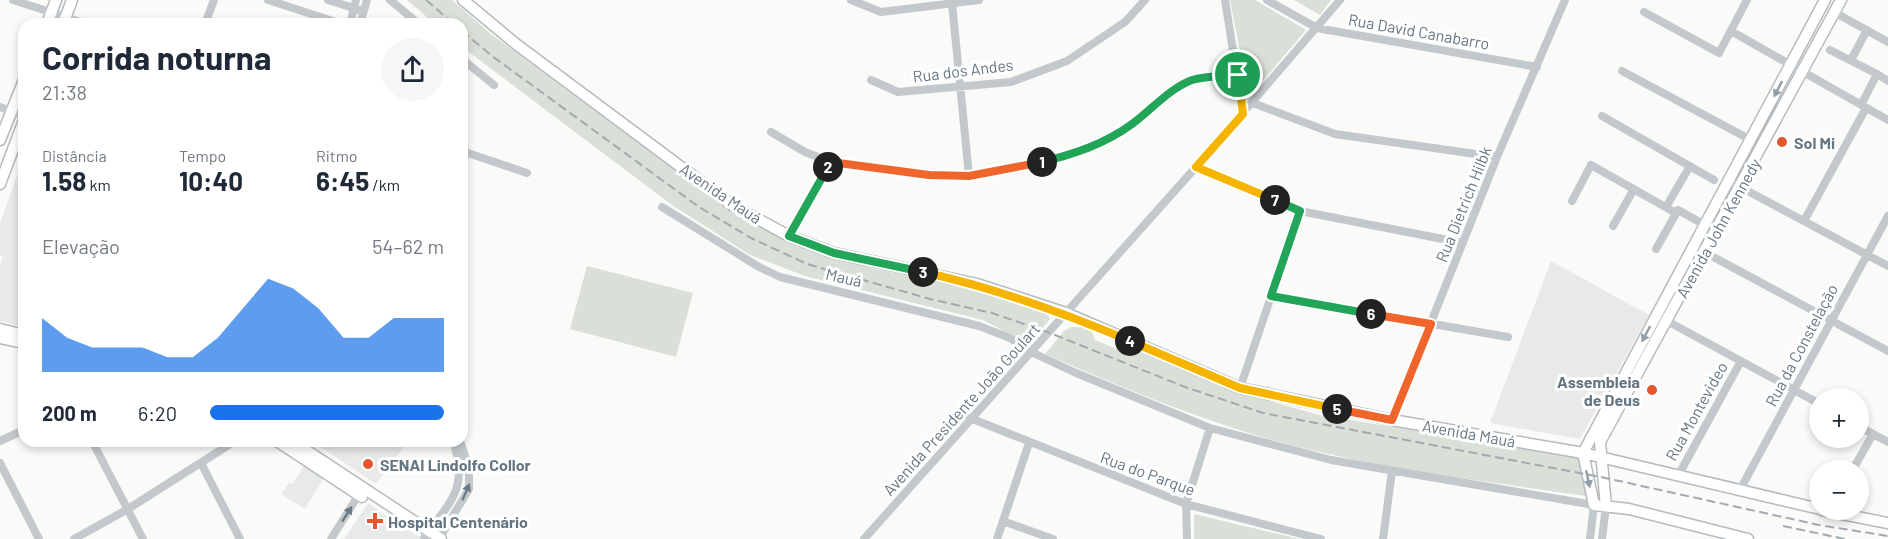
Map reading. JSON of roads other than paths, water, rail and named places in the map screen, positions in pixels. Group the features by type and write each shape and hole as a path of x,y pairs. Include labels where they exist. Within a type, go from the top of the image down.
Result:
{"main road":[{"path":"56,0 59,18"},
{"path":"60,18 72,0"},
{"name":"Avenida Mauá","path":"463,0 516,44 732,205 789,236 834,253 977,284 1066,314 1240,388 1392,420 1583,453 1678,476 1741,488 1809,506"},
{"name":"Avenida John Kennedy","path":"1583,453 1825,0"},
{"name":"Avenida John Kennedy","path":"1606,506 1600,442 1841,0"},
{"path":"0,140 18,94"},
{"path":"0,184 18,134"},
{"path":"4,335 18,341"},
{"path":"287,447 361,492"},
{"path":"300,447 426,536 440,539"},
{"path":"1583,453 1593,505 1629,509 1748,539"},
{"name":"Avenida Mauá","path":"1869,519 1888,523"}],"street":[{"path":"13,0 57,18"},
{"path":"207,18 214,0"},
{"path":"268,0 324,18"},
{"path":"328,0 354,4 363,11"},
{"path":"361,18 367,0"},
{"path":"390,0 412,18"},
{"path":"851,0 860,6 881,12 979,0"},
{"name":"Rua dos Andes","path":"871,80 898,92 1011,82 1067,61 1125,21 1145,0"},
{"path":"1225,0 1243,114"},
{"name":"Rua David Canabarro","path":"1267,0 1317,28 1537,67"},
{"name":"Avenida Presidente João Goulart","path":"864,539 1029,351 1066,314 1253,103 1340,0"},
{"name":"Rua Dietrich Hilbk","path":"1392,420 1497,157 1565,0"},
{"path":"1644,12 1719,53 1745,0"},
{"path":"952,3 969,176"},
{"path":"1834,12 1888,42"},
{"path":"1851,60 1867,30"},
{"path":"1731,31 1888,120"},
{"path":"1830,50 1888,81"},
{"path":"468,64 494,85"},
{"path":"1622,71 1751,140"},
{"path":"1804,220 1864,106 1877,74"},
{"path":"771,132 805,152 831,162 929,175 969,176 1016,169 1072,154 1104,141 1130,126 1182,85 1193,80 1238,75"},
{"path":"1253,103 1335,134 1497,157"},
{"path":"0,107 18,115"},
{"path":"1602,116 1714,180"},
{"path":"468,153 527,173"},
{"path":"789,236 831,162"},
{"path":"1572,201 1592,165 1676,213"},
{"path":"1666,207 1690,166"},
{"path":"1196,167 1300,211 1463,243"},
{"path":"1728,181 1888,266"},
{"path":"1613,226 1634,189"},
{"name":"Mauá","path":"662,207 759,267 780,277 979,326 1010,338 1029,351"},
{"path":"1656,249 1678,210 1704,225"},
{"path":"1240,388 1300,211"},
{"name":"Rua da Constelação","path":"1741,488 1888,216"},
{"path":"1693,246 1888,351"},
{"path":"1271,296 1508,337"},
{"path":"1656,315 1809,398"},
{"path":"1029,351 1129,397 1210,428 1331,460 1593,505 1590,539"},
{"name":"Rua Montevideo","path":"1678,476 1741,361"},
{"name":"Rua do Parque","path":"970,418 1186,504 1321,539"},
{"path":"1187,539 1186,504 1210,428"},
{"path":"1869,432 1888,442"},
{"path":"0,441 18,433"},
{"path":"1858,460 1873,434"},
{"path":"997,539 1029,443"},
{"path":"95,447 143,539"},
{"path":"74,539 128,510 226,447"},
{"path":"426,536 460,481 459,460 455,447"},
{"path":"440,539 469,489 468,466 462,447"},
{"path":"0,463 39,539"},
{"path":"201,463 240,539"},
{"path":"1383,539 1392,471"},
{"path":"330,539 361,492"},
{"path":"1602,539 1606,506"},
{"path":"1004,521 1053,539"}],"railway":[{"path":"426,0 447,18"},
{"path":"468,36 699,207 751,238 807,264 930,299 992,313 1050,333 1185,387 1263,413 1601,477 1819,525 1888,536"},
{"path":"1783,526 1845,539"}],"place":[{"name":"Sol Mi","path":"1782,142"},
{"name":"Assembleia de Deus","path":"1652,390"},
{"name":"SENAI Lindolfo Collor","path":"368,464"},
{"name":"Hospital Centenário","path":"375,521"}]}
